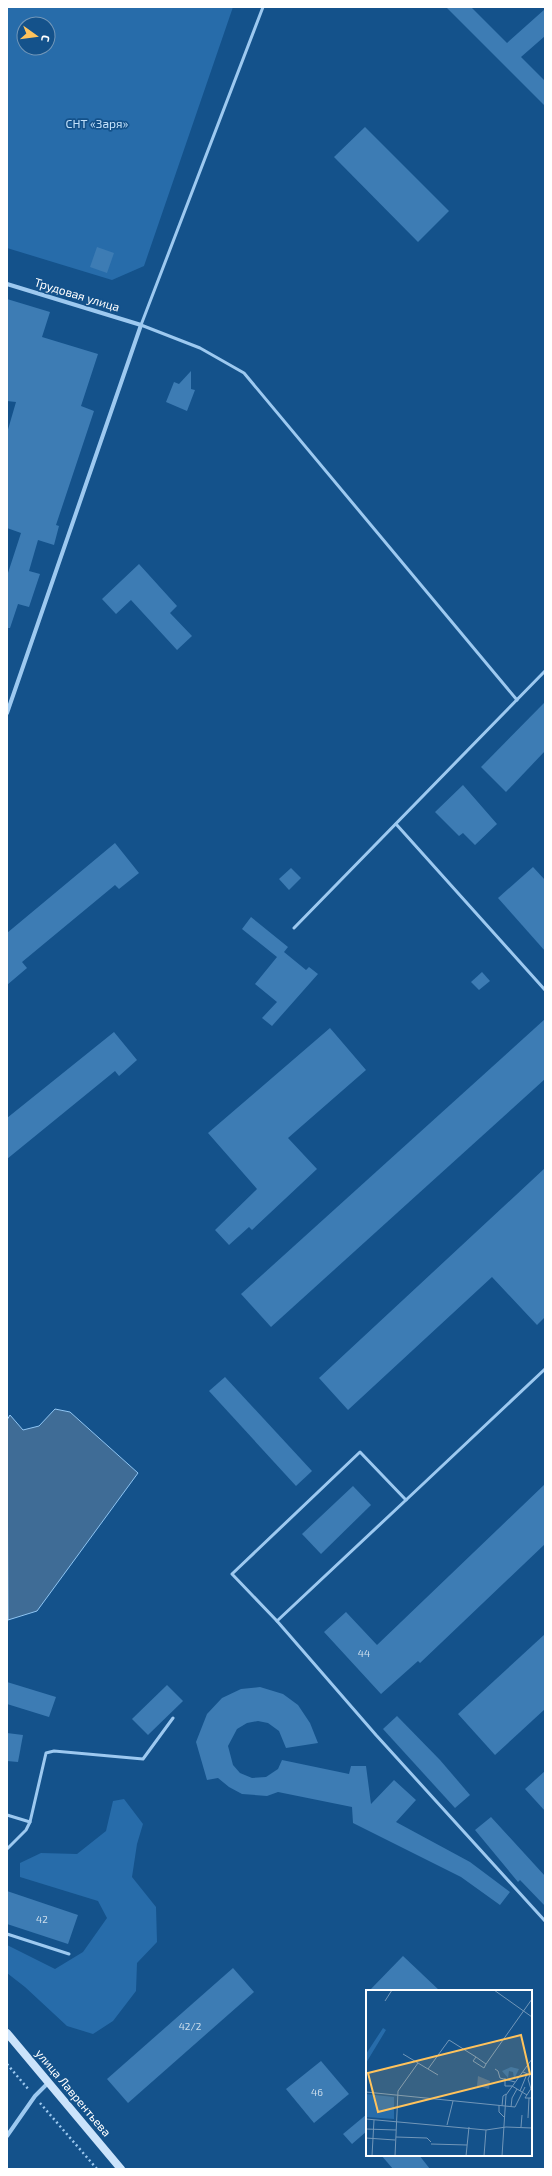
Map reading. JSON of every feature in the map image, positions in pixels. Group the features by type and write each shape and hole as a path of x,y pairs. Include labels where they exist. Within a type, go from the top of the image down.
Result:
{"street":[{"name":"Трудовая улица","path":"7,284 140,325"},
{"path":"7,713 140,325"},
{"name":"улица Лаврентьева","path":"7,2033 121,2169"},
{"path":"7,2136 35,2096 48,2083"}],"lane":[{"path":"263,7 140,325 200,348 244,373 517,700"},
{"path":"294,928 545,672"},
{"path":"396,824 545,990"},
{"path":"278,1621 545,1369"},
{"path":"406,1500 360,1452 232,1574 278,1621 376,1736 545,1921"},
{"path":"7,1849 26,1830 30,1822 46,1753 54,1751 143,1759 173,1718"},
{"path":"7,1815 30,1822"},
{"path":"7,1934 68,1954"}],"path":[{"path":"7,2064 97,2169"}],"green space":[{"name":"СНТ «Заря»","path":"7,7 233,7 144,266 112,280 7,248"},
{"path":"124,1799 143,1824 137,1844 132,1877 156,1907 157,1942 137,1963 136,1991 113,2021 93,2034 67,2026 25,1987 7,1973 7,1945 55,1969 83,1952 107,1918 98,1901 20,1877 20,1863 41,1853 77,1854 106,1831 113,1801"}],"shaded area":[{"path":"55,1409 70,1412 138,1473 37,1611 8,1620 7,1420 10,1415 23,1430 39,1426"}],"building":[{"path":"446,7 471,7 507,43 545,9 545,36 521,57 545,81 545,106"},
{"path":"365,127 449,211 418,242 334,157"},
{"path":"97,247 114,253 107,273 90,267"},
{"path":"7,299 50,312 42,337 98,354 81,406 94,411 56,525 59,526 54,545 38,540 29,571 40,574 29,607 18,604 10,628 7,628 7,576 21,533 7,528 7,433 16,402 7,401"},
{"path":"191,371 191,389 195,390 187,411 166,402 174,382 179,384"},
{"path":"139,564 177,606 170,613 192,636 177,650 131,600 116,614 102,599"},
{"path":"545,702 545,751 506,792 481,767"},
{"path":"463,785 497,824 475,845 463,833 459,836 435,812"},
{"path":"115,843 139,873 119,889 115,885 22,962 27,968 7,985 7,933"},
{"path":"533,867 545,880 545,951 498,898"},
{"path":"291,868 301,878 289,890 279,879"},
{"path":"251,917 288,947 284,952 306,970 309,967 318,974 272,1026 262,1018 277,1002 255,984 277,957 242,929"},
{"path":"482,972 490,981 479,990 471,982"},
{"path":"545,1019 545,1079 271,1327 241,1294"},
{"path":"330,1028 366,1070 288,1138 317,1169 252,1230 249,1227 229,1245 215,1230 257,1189 208,1133"},
{"path":"114,1032 137,1060 119,1076 115,1071 7,1159 7,1118"},
{"path":"545,1168 545,1317 537,1325 492,1277 348,1410 319,1378"},
{"path":"225,1377 312,1471 296,1486 209,1391"},
{"path":"545,1484 545,1544 420,1663 418,1661 381,1694 324,1632 346,1612 377,1645"},
{"path":"353,1486 371,1505 321,1554 302,1534"},
{"path":"545,1634 545,1709 495,1755 458,1714"},
{"path":"7,1682 56,1697 49,1717 7,1704"},
{"path":"167,1685 183,1701 148,1735 132,1719"},
{"path":"260,1687 283,1694 298,1705 310,1723 318,1743 286,1748 279,1731 268,1723 258,1721 247,1723 237,1729 228,1746 233,1765 240,1773 252,1778 266,1777 278,1769 282,1760 349,1774 351,1766 366,1766 371,1804 394,1780 416,1800 396,1822 470,1862 510,1892 500,1905 461,1877 353,1823 352,1807 278,1792 267,1796 242,1794 229,1787 218,1778 207,1780 196,1742 207,1714 222,1698 241,1689"},
{"path":"397,1716 440,1760 470,1795 455,1808 383,1729"},
{"path":"7,1733 23,1735 18,1762 7,1761"},
{"path":"545,1771 545,1811 525,1789"},
{"path":"491,1817 545,1876 545,1906 520,1880 518,1882 475,1830"},
{"path":"7,1891 78,1915 68,1944 7,1924"},
{"path":"403,1956 439,1990 370,1990"},
{"path":"233,1968 254,1992 128,2103 107,2079"},
{"path":"321,2061 349,2094 314,2123 286,2089"},
{"path":"366,2115 366,2132 352,2144 343,2134"},
{"path":"382,2156 420,2156 430,2169 393,2169"}]}
